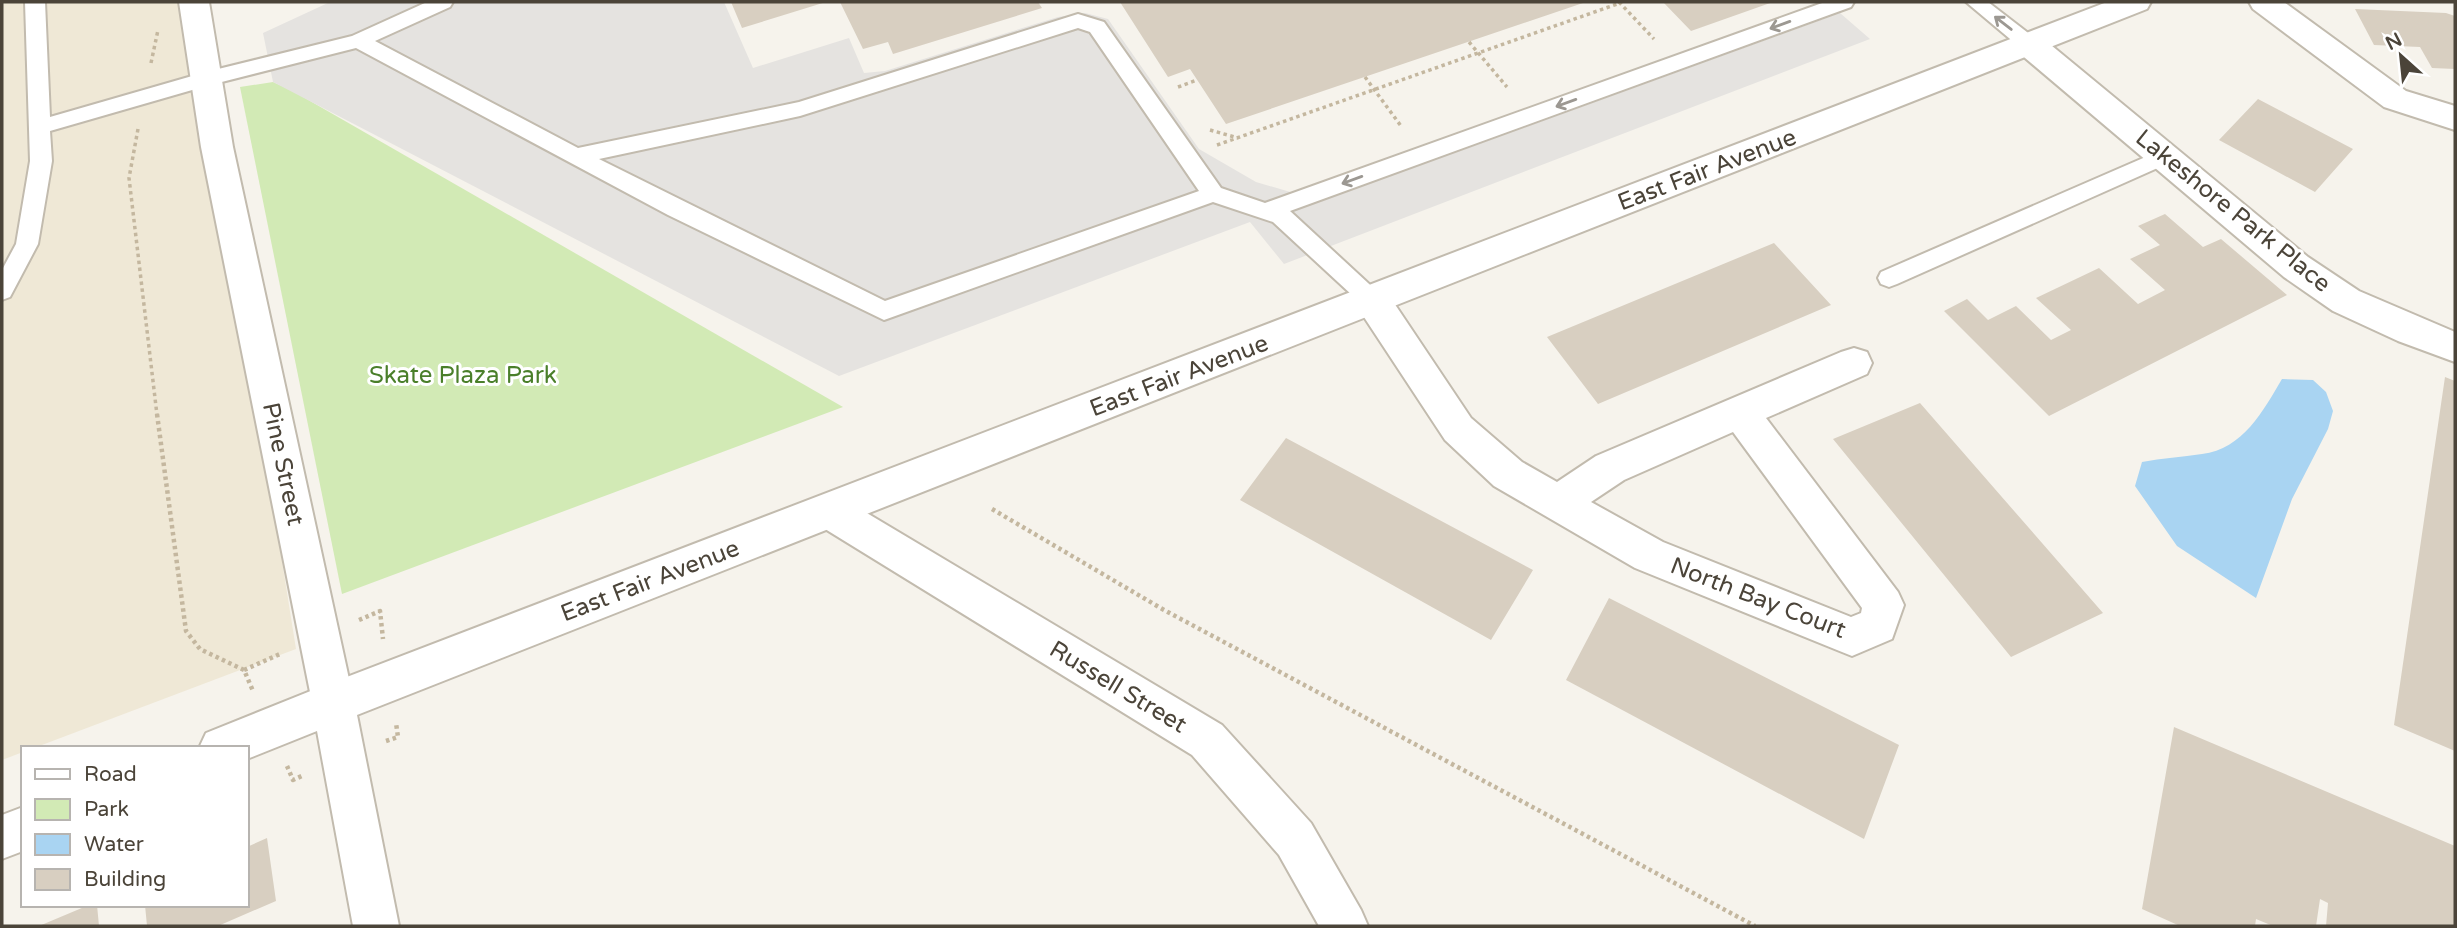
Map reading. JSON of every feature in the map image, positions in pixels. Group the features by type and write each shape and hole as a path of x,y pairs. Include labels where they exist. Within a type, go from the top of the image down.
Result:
{"street":[{"name":"Pine Street","path":"194,2 217,147 333,702 376,926"},
{"name":"East Fair Avenue","path":"226,746 333,702 831,512 2136,2"},
{"path":"2264,2 2395,99 2455,118"},
{"name":"Lakeshore Park Place","path":"2029,44 2296,267 2346,301 2411,331 2455,347"},
{"name":"North Bay Court","path":"1373,301 1458,429 1508,474 1649,555 1852,637 1877,626 1884,605 1741,414"},
{"path":"1558,503 1610,468 1741,414 1854,363"},
{"name":"Russell Street","path":"831,512 1207,740 1295,839 1345,926"},
{"path":"2,837 21,830"}],"lane":[{"path":"2,291 27,244 41,160 35,2"},
{"path":"40,127 206,79 358,41 443,2"},
{"path":"1266,211 1844,2"},
{"path":"1976,2 2029,44"},
{"path":"575,156 800,109 1078,21 1097,27 1213,194"},
{"path":"358,41 575,156 803,273 884,311 1213,194 1281,216 1373,301"},
{"path":"1889,278 2164,157"}],"path":[{"path":"1216,145 1619,3 1658,42"},
{"path":"158,29 129,178 149,354 186,631 200,649 244,670"},
{"path":"1469,41 1507,88"},
{"path":"1364,77 1401,126"},
{"path":"1174,89 1197,80"},
{"path":"992,509 1164,610 1755,926"}],"shaded area":[{"path":"2,2 193,2 296,649 39,746 21,746 21,753 2,760"},
{"path":"330,2 724,2 753,68 849,38 864,73 885,71 1058,17 1085,13 1108,19 1199,149 1256,182 1321,201 1840,13 1870,39 1284,264 1250,222 839,376 273,82 263,33"}],"green space":[{"name":"Skate Plaza Park","path":"273,82 843,407 342,594 240,87"}],"water":[{"path":"2282,379 2313,380 2326,392 2333,411 2328,429 2292,499 2256,598 2177,546 2135,486 2142,462 2216,451 2240,437 2267,404"}],"building":[{"path":"731,2 826,2 742,28"},
{"path":"840,2 1038,2 1042,8 893,54 888,42 863,49"},
{"path":"1120,2 1586,2 1226,124 1190,69 1168,77"},
{"path":"1663,2 1773,2 1691,31"},
{"path":"2355,9 2446,13 2455,16 2455,69 2432,68 2420,47 2374,45"},
{"path":"2258,99 2353,149 2315,192 2219,140"},
{"path":"2165,214 2203,247 2221,239 2287,295 2049,416 1944,311 1967,299 1988,320 2016,306 2051,340 2071,330 2036,298 2099,268 2138,304 2165,290 2130,259 2160,245 2138,226"},
{"path":"1774,243 1831,305 1598,404 1547,337"},
{"path":"2445,377 2455,381 2455,751 2394,725"},
{"path":"1920,403 2103,613 2011,657 1833,439"},
{"path":"1286,438 1533,570 1491,640 1240,500"},
{"path":"1609,598 1899,745 1864,839 1566,680"},
{"path":"2174,727 2455,846 2455,926 2326,926 2328,903 2320,899 2316,926 2273,926 2256,919 2255,926 2180,926 2142,909"},
{"path":"267,838 276,901 218,926 147,926 145,907 248,907 248,847"},
{"path":"84,907 97,907 99,926 39,926"}]}
